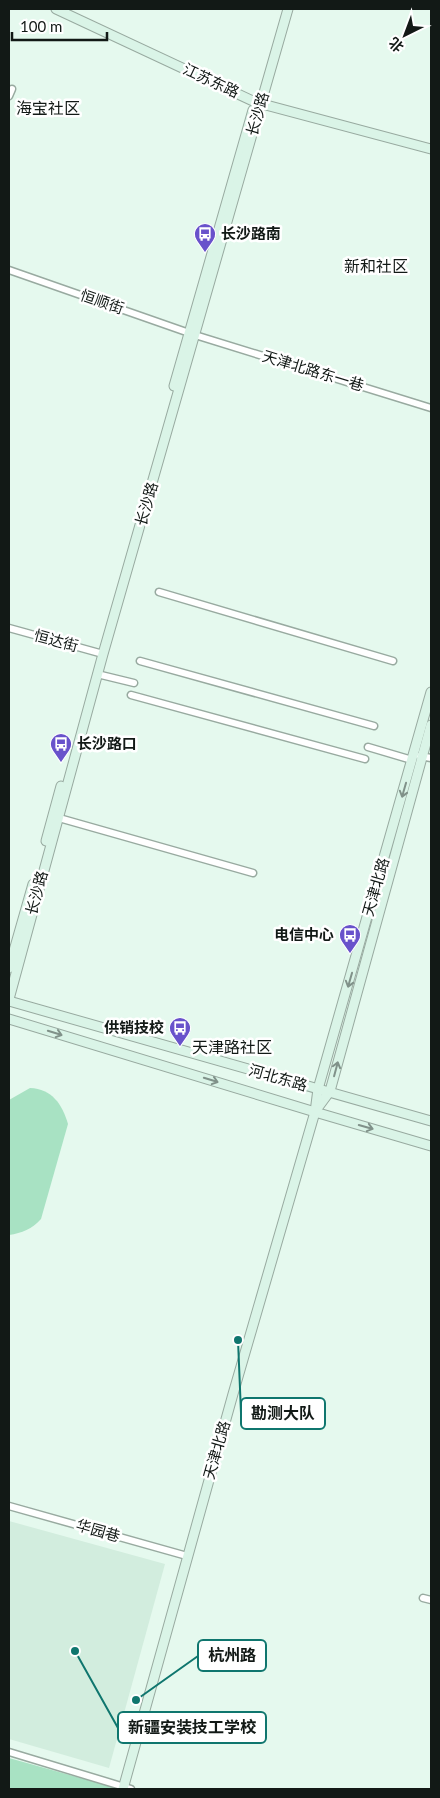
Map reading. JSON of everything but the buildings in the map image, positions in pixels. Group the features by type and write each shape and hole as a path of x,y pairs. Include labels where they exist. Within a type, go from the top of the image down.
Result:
{"street":[{"name":"江苏东路","path":"56,9 258,103 431,148"},
{"name":"长沙路","path":"9,968 258,103 282,9"},
{"name":"长沙路","path":"258,103 288,9"},
{"path":"9,96 12,89"},
{"name":"恒顺街","path":"9,270 192,333"},
{"name":"天津北路东一巷","path":"192,333 431,408"},
{"path":"159,592 393,661"},
{"name":"恒达街","path":"9,628 100,653"},
{"name":"长沙路","path":"9,1000 97,674 100,653"},
{"path":"140,660 374,726"},
{"path":"97,674 134,683"},
{"name":"天津北路","path":"315,1112 330,1092 420,757 431,692"},
{"path":"131,695 365,759"},
{"name":"天津北路","path":"126,1789 187,1556 315,1112 318,1090 431,725"},
{"path":"368,747 420,757"},
{"path":"59,818 254,872"},
{"name":"河北东路","path":"9,1000 431,1121"},
{"path":"9,1019 431,1146"},
{"name":"华园巷","path":"9,1506 187,1556"},
{"path":"424,1598 431,1600"},
{"path":"9,1752 126,1789"}],"shaded area":[{"path":"9,1521 165,1564 109,1768 9,1739"}],"green space":[{"path":"30,1088 44,1091 55,1099 63,1110 68,1124 41,1219 26,1230 9,1235 9,1100"},
{"path":"9,1758 116,1788 116,1789 9,1789"}],"place":[{"name":"长沙路南","path":"205,253"},
{"name":"长沙路口","path":"61,763"},
{"name":"电信中心","path":"350,954"},
{"name":"供销技校","path":"180,1047"},
{"name":"勘测大队","path":"238,1340"},
{"name":"新疆安装技工学校","path":"75,1651"},
{"name":"杭州路","path":"136,1700"}],"district":[{"name":"海宝社区","path":"48,108"},
{"name":"新和社区","path":"376,266"},
{"name":"天津路社区","path":"232,1047"}]}
